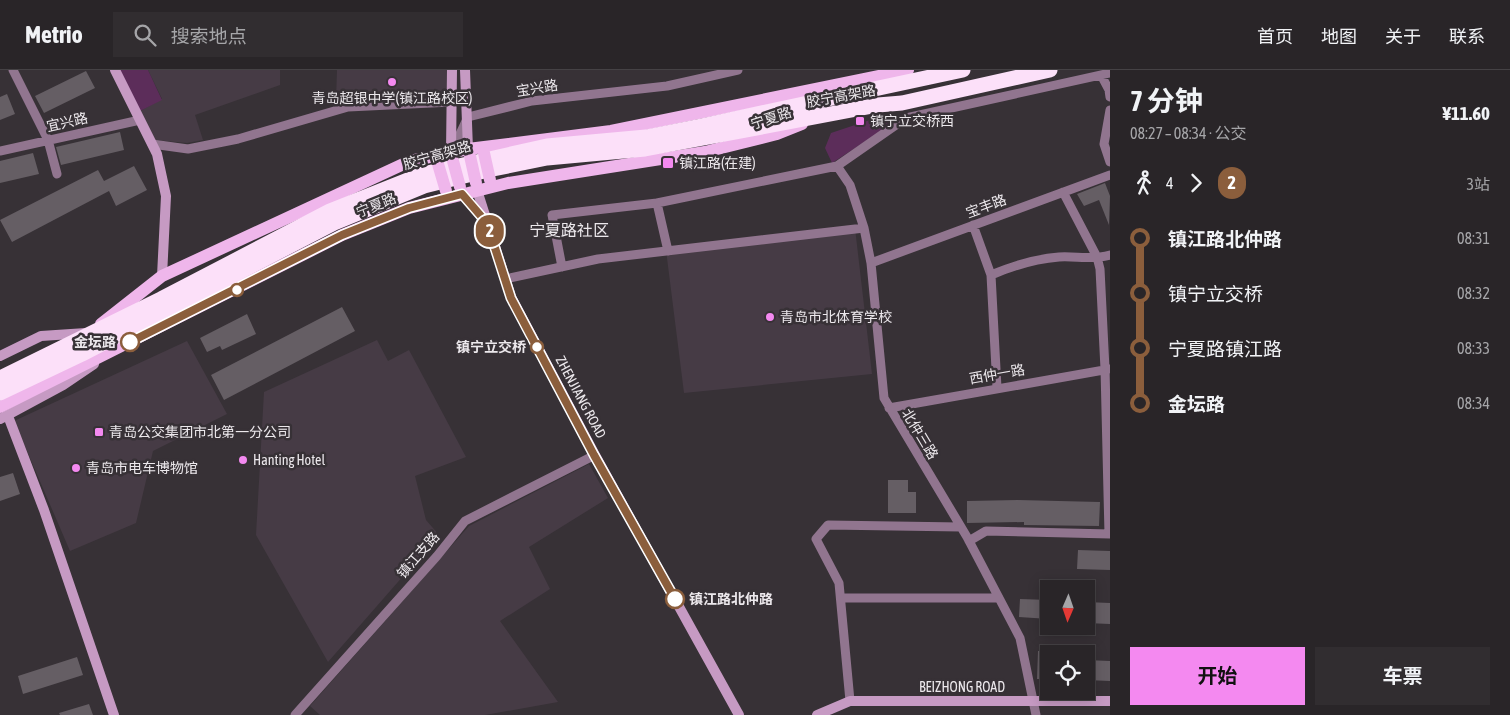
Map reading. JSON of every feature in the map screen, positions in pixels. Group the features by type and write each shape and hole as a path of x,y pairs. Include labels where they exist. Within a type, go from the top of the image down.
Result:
{"highway":[{"path":"0,378 161,299 330,211 423,174 547,146 646,137 963,70"},
{"name":"胶宁高架路","path":"0,394 82,354 334,223 424,186 547,158 645,149 824,116 904,110 1017,77 1050,70"}],"main road":[{"name":"宁夏路","path":"89,333 162,276 410,161 433,161 469,153 611,131 890,72 908,70"},
{"name":"宁夏路","path":"3,414 104,356 342,235 443,195 494,182 705,152 777,134 824,116"},
{"path":"487,150 494,182"},
{"name":"ZHENJIANG ROAD","path":"469,153 477,187"},
{"path":"452,156 461,191"},
{"path":"433,161 443,195"}],"street":[{"path":"13,70 48,140 57,174"},
{"path":"115,70 157,154 166,196 162,276"},
{"path":"452,70 452,156"},
{"name":"ZHENJIANG ROAD","path":"465,70 469,153"},
{"name":"宝兴路","path":"468,117 532,101 667,86 738,70"},
{"path":"562,267 552,215 657,203 837,166 904,110 1106,74 1110,98"},
{"path":"152,144 188,149 238,139 348,107 452,102"},
{"path":"1110,110 1104,144 1110,162"},
{"path":"452,156 468,117"},
{"name":"宜兴路","path":"0,151 140,120"},
{"name":"北仲三路","path":"837,166 850,186 864,228 871,262 884,398 888,408 969,541 1020,638 1036,715"},
{"name":"宝丰路","path":"871,262 1110,175"},
{"name":"ZHENJIANG ROAD","path":"477,187 511,298 594,455 739,715"},
{"path":"461,191 487,223"},
{"path":"969,541 986,531 1109,534 1108,369 1100,269 1097,257 1063,192"},
{"path":"657,203 668,251"},
{"path":"973,225 991,275 997,388"},
{"path":"505,279 598,260 864,228"},
{"path":"991,275 1014,265 1058,257 1110,255"},
{"path":"0,356 41,336 89,333"},
{"name":"西仲一路","path":"888,408 1108,369"},
{"path":"3,414 44,510 114,715"},
{"name":"镇江支路","path":"295,715 437,556 465,521 594,455"},
{"path":"850,701 839,583 816,539 828,524 960,526"},
{"path":"841,598 999,598"},
{"name":"BEIZHONG ROAD","path":"817,715 850,701 1110,701"}],"shaded area":[{"path":"119,70 148,70 162,100 140,111"},
{"path":"148,70 280,70 280,85 195,115 203,140 187,143 155,140 140,111 162,99"},
{"name":"青岛超银中学(镇江路校区)","path":"337,70 447,70 448,94 344,98 336,101"},
{"path":"882,116 893,117 892,124 832,163 825,148 831,133"},
{"name":"青岛市北体育学校","path":"855,228 872,374 684,393 666,250"},
{"path":"377,340 388,361 409,350 466,457 415,476 426,520 439,535 328,662 256,535 264,392"},
{"name":"青岛公交集团市北第一分公司","path":"187,341 227,414 153,451 136,523 70,551 14,421"},
{"path":"589,464 608,498 529,547 550,589 500,621 558,702 485,715 320,715 310,706 469,526"}],"building":[{"path":"86,71 95,88 44,113 35,96"},
{"path":"7,94 15,114 0,120 0,97"},
{"path":"120,132 124,150 61,165 56,147"},
{"path":"33,153 39,174 0,183 0,161"},
{"path":"134,166 147,190 116,206 109,191 12,242 0,220 98,170 104,181"},
{"path":"1105,183 1110,196 1109,225 1099,200 1084,206 1077,194"},
{"path":"342,307 355,331 224,400 211,375"},
{"path":"247,314 256,334 222,350 220,346 207,352 200,338"},
{"path":"13,473 20,494 0,501 0,477"},
{"path":"888,480 908,480 908,492 916,492 916,513 888,513"},
{"path":"967,501 1100,502 1099,526 1024,525 1024,522 967,523"},
{"path":"1078,550 1110,551 1110,570 1077,569"},
{"path":"1020,599 1040,600 1040,618 1019,617"},
{"path":"1095,602 1110,603 1110,624 1095,623"},
{"path":"1038,651 1040,651 1040,679 1037,679"},
{"path":"77,657 83,675 23,694 18,676"},
{"path":"1095,660 1110,661 1110,681 1095,680"},
{"path":"89,704 93,715 60,715 59,713"}],"bus line":[{"name":"2","path":"130,342 342,235 409,208 462,194 487,223 511,298 594,455 675,599"}],"place":[{"name":"青岛超银中学(镇江路校区)","path":"392,82"},
{"name":"镇宁立交桥西","path":"860,121"},
{"name":"镇江路(在建)","path":"668,163"},
{"name":"青岛市北体育学校","path":"770,317"},
{"name":"金坛路","path":"130,342"},
{"name":"镇宁立交桥","path":"537,347"},
{"name":"青岛公交集团市北第一分公司","path":"99,432"},
{"name":"Hanting Hotel","path":"243,460"},
{"name":"青岛市电车博物馆","path":"76,468"},
{"name":"镇江路北仲路","path":"675,599"}],"district":[{"name":"宁夏路社区","path":"569,230"}]}
